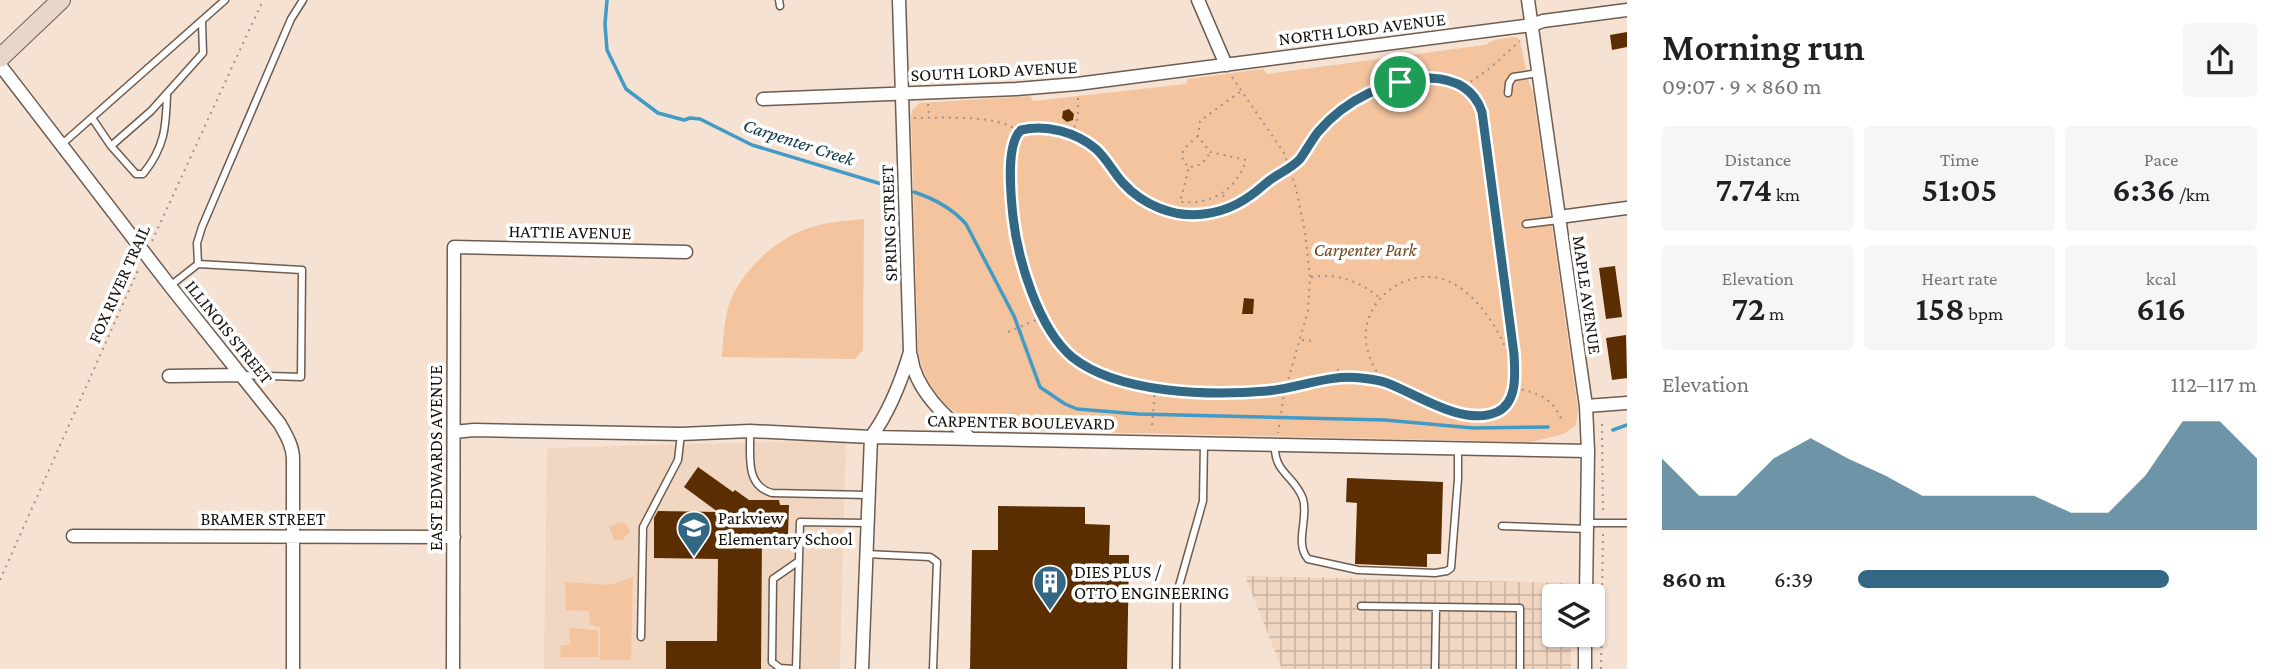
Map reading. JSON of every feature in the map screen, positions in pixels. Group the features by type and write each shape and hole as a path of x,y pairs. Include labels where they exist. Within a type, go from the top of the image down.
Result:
{"street":[{"path":"0,58 61,0"},
{"name":"SPRING STREET","path":"871,436 881,423 896,393 910,352 900,0"},
{"path":"1198,0 1226,65"},
{"name":"MAPLE AVENUE","path":"1528,0 1586,406 1586,584"},
{"name":"NORTH LORD AVENUE","path":"1226,65 1627,10"},
{"name":"ILLINOIS STREET","path":"0,65 280,424 292,447 293,669"},
{"name":"SOUTH LORD AVENUE","path":"763,99 1031,88 1226,65"},
{"path":"1559,219 1627,208"},
{"name":"HATTIE AVENUE","path":"454,247 686,252"},
{"name":"EAST EDWARDS AVENUE","path":"453,669 454,247"},
{"path":"910,352 917,382 970,438"},
{"path":"169,376 241,375"},
{"path":"1586,406 1627,403"},
{"name":"CARPENTER BOULEVARD","path":"454,432 474,430 681,434 750,431 871,436 1588,451"},
{"path":"862,669 871,436"},
{"name":"BRAMER STREET","path":"73,536 454,537"},
{"path":"1585,647 1585,669"}],"lane":[{"path":"61,145 225,0"},
{"path":"198,264 197,243 217,189 291,19 303,0"},
{"path":"111,146 151,111 203,54 202,22"},
{"path":"1508,93 1513,77 1532,74 1538,70"},
{"path":"92,118 131,170 136,174 143,174 155,159 166,131 167,94"},
{"path":"1527,224 1559,219"},
{"path":"170,286 198,264 235,264 302,270 301,377 241,375"},
{"path":"750,431 751,474 755,483 764,490 772,493 868,495"},
{"path":"641,637 643,527 678,460 681,434"},
{"path":"1177,669 1177,593 1203,501 1204,442"},
{"path":"1276,444 1277,465 1302,497 1302,547 1308,559 1358,570 1435,573 1451,568 1458,448"},
{"path":"799,561 773,579 772,662 780,668 795,669 799,561 800,522 867,523"},
{"path":"1503,526 1627,523"},
{"path":"866,554 930,557 937,562 933,669"},
{"path":"1362,606 1520,608 1520,669"},
{"path":"1435,669 1436,607"}],"path":[{"name":"FOX RIVER TRAIL","path":"0,580 263,0"},
{"path":"1464,87 1521,40"},
{"path":"1226,65 1281,145 1291,167 1302,215 1310,277 1308,311 1286,387 1280,425"},
{"path":"912,118 986,120 1009,126 1019,132 1039,129 1071,135 1097,150 1122,182 1150,205 1169,212 1209,214 1230,208 1249,198 1291,167 1330,120 1348,104 1373,91 1405,80 1447,79 1464,87 1475,97 1482,112 1513,346 1514,388 1503,408 1492,413 1472,414 1432,404 1387,383 1360,378 1338,377 1286,387 1224,392 1155,387 1106,376 1084,365 1062,345 1044,316 1025,271 1014,219 1012,153 1013,140 1019,132"},
{"path":"1071,135 1079,114 1077,84"},
{"path":"1189,167 1182,153 1198,136 1200,121 1242,90"},
{"path":"1189,167 1180,202 1202,202 1222,194 1237,179 1246,160 1210,152 1198,136"},
{"path":"1189,167 1202,164 1210,152"},
{"path":"1222,194 1230,208"},
{"path":"1310,277 1328,275 1345,278 1362,285 1380,299"},
{"path":"1387,383 1372,363 1367,342 1370,315 1380,299 1397,284 1415,278 1434,277 1453,283 1475,302 1507,351 1514,370"},
{"path":"1008,332 1044,316"},
{"path":"1301,340 1314,341"},
{"path":"1338,369 1338,377"},
{"path":"1152,425 1155,387"},
{"path":"1514,388 1546,397 1556,407 1562,421"},
{"path":"1601,669 1602,424"}],"shaded area":[{"name":"Parkview Elementary School","path":"846,440 840,669 544,669 547,448"},
{"path":"1245,576 1571,583 1542,584 1542,647 1571,647 1571,669 1282,669"}],"green space":[{"name":"Carpenter Park","path":"1518,38 1521,45 1533,92 1578,410 1576,425 1564,434 1531,442 994,430 967,420 955,412 944,403 927,379 918,351 911,116 912,110 920,103 1030,96 1033,101 1186,84 1188,79 1263,69 1267,74 1485,45 1494,40"},
{"path":"864,219 863,350 855,359 722,357 728,308 740,283 758,260 781,242 806,229 827,223"},
{"path":"621,522 626,524 630,532 622,540 614,540 609,527"},
{"path":"633,577 631,660 600,660 600,627 590,625 589,611 566,610 565,582 609,585"},
{"path":"569,628 598,630 598,657 560,657 561,645 570,645"}],"building":[{"path":"1627,32 1627,47 1612,50 1610,35"},
{"path":"1069,109 1074,114 1073,120 1067,122 1062,118 1063,111"},
{"path":"1615,266 1622,317 1606,319 1599,268"},
{"path":"1244,298 1254,299 1253,314 1242,314"},
{"path":"1626,335 1627,378 1612,380 1606,338"},
{"path":"698,467 749,500 779,500 780,505 789,505 788,535 762,535 761,669 666,669 666,641 717,641 718,559 654,558 654,518 658,511 718,512 684,487"},
{"path":"1347,478 1443,482 1441,554 1427,554 1427,567 1355,564 1357,503 1346,502"},
{"name":"DIES PLUS / OTTO ENGINEERING","path":"998,506 1085,507 1085,524 1110,525 1109,555 1129,555 1127,669 970,669 972,550 998,550"}],"waterway":[{"name":"Carpenter Creek","path":"607,0 607,50 626,89 658,113 684,120 700,119 752,145 898,189"},
{"name":"Carpenter Creek","path":"914,192 943,205 966,224 1014,316 1040,387 1077,409 1138,414 1385,420 1473,428 1548,427"},
{"name":"Carpenter Creek","path":"1613,430 1627,425"}],"place":[{"name":"Parkview Elementary School","path":"694,558"},
{"name":"DIES PLUS / OTTO ENGINEERING","path":"1050,612"}],"route":[{"path":"1430,78 1451,80 1469,91 1480,108 1514,354 1514,388 1503,408 1492,413 1464,413 1432,404 1387,383 1356,377 1331,378 1298,387 1250,392 1197,392 1155,387 1093,371 1072,356 1058,341 1032,289 1016,234 1011,192 1012,153 1013,140 1021,130 1055,130 1080,138 1097,150 1122,182 1150,205 1190,215 1206,214 1230,208 1249,198 1291,167 1318,133 1343,108 1373,91 1400,82 1430,78"}]}
